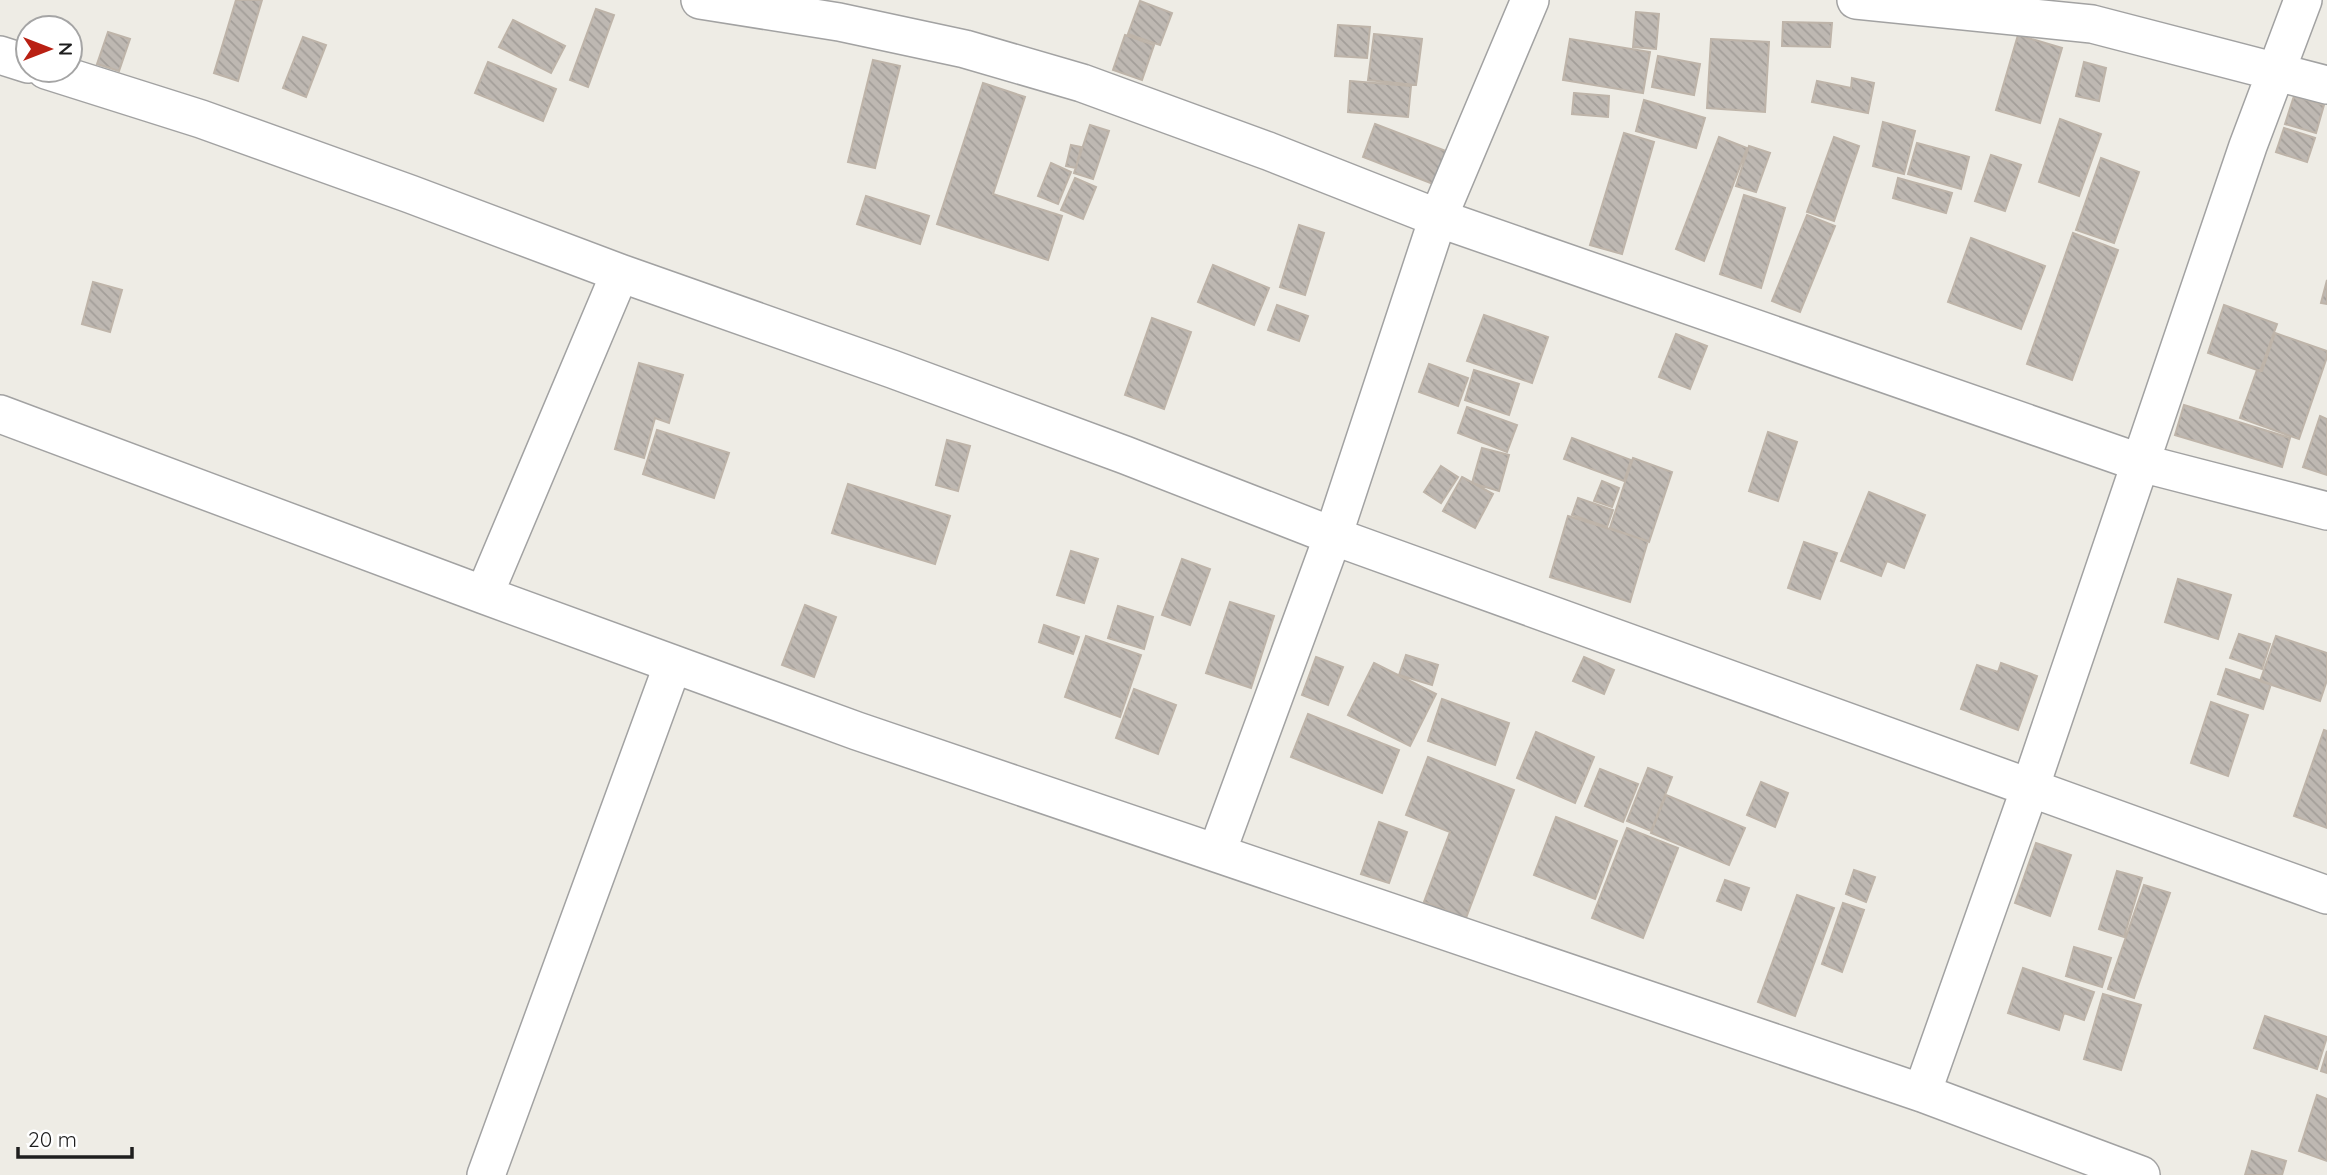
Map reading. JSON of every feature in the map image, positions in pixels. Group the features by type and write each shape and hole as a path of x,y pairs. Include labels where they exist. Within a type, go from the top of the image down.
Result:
{"street":[{"path":"700,0 839,22 965,49 1082,83 1268,151 1438,218 2141,463 2327,511"},
{"path":"1217,852 1333,536 1438,218 1530,0"},
{"path":"1856,0 2092,24 2327,86"},
{"path":"1922,1093 2030,788 2275,72 2303,0"},
{"path":"84,82 215,124 410,194 620,273 1125,455 1333,536 2327,895"},
{"path":"484,595 620,273"},
{"path":"0,414 857,731 1922,1093 2141,1175"},
{"path":"486,1175 673,664"}],"building":[{"path":"236,0 262,0 238,81 214,73"},
{"path":"1140,1 1172,13 1160,45 1128,34"},
{"path":"596,9 614,15 588,87 570,80"},
{"path":"1636,12 1659,14 1656,49 1633,47"},
{"path":"513,20 565,46 551,73 499,47"},
{"path":"1783,22 1832,23 1830,47 1782,46"},
{"path":"1338,25 1370,27 1367,58 1335,56"},
{"path":"108,32 130,39 119,71 97,64"},
{"path":"1374,34 1422,39 1416,85 1368,80"},
{"path":"1125,35 1154,45 1142,80 1113,70"},
{"path":"2018,35 2062,48 2040,123 1996,110"},
{"path":"303,37 326,45 306,97 283,88"},
{"path":"1570,39 1650,52 1643,93 1563,80"},
{"path":"1711,39 1769,42 1765,112 1707,108"},
{"path":"1658,56 1700,64 1694,95 1652,87"},
{"path":"873,60 900,66 875,168 848,162"},
{"path":"488,62 556,89 543,121 475,93"},
{"path":"2084,62 2106,68 2099,101 2076,96"},
{"path":"1852,78 1874,83 1868,113 1812,102 1817,81 1851,88"},
{"path":"1350,81 1411,86 1408,117 1348,112"},
{"path":"983,83 1025,97 993,194 1062,216 1048,260 937,224"},
{"path":"1574,93 1609,96 1608,117 1572,114"},
{"path":"2294,96 2324,105 2316,133 2285,124"},
{"path":"1644,100 1705,118 1696,148 1636,131"},
{"path":"2060,119 2101,134 2079,196 2039,182"},
{"path":"1883,122 1915,131 1904,174 1873,166"},
{"path":"1375,124 1446,151 1433,184 1363,157"},
{"path":"1090,125 1109,131 1093,179 1074,173"},
{"path":"2284,128 2315,138 2307,162 2276,152"},
{"path":"1624,133 1654,142 1622,254 1590,245"},
{"path":"1719,137 1747,148 1704,261 1676,249"},
{"path":"1834,137 1859,146 1834,221 1807,212"},
{"path":"1917,143 1969,157 1961,189 1908,174"},
{"path":"1071,145 1081,147 1076,168 1066,166"},
{"path":"1749,146 1770,153 1756,192 1736,186"},
{"path":"1991,155 2021,165 2005,211 1975,201"},
{"path":"2101,158 2139,172 2114,243 2076,230"},
{"path":"1051,163 1071,172 1058,204 1038,196"},
{"path":"1075,178 1096,187 1083,219 1061,210"},
{"path":"1898,178 1952,193 1946,213 1893,198"},
{"path":"1744,195 1785,208 1761,288 1720,274"},
{"path":"866,196 929,216 920,244 857,224"},
{"path":"1807,215 1835,226 1800,312 1772,301"},
{"path":"1299,225 1324,233 1305,295 1280,287"},
{"path":"2073,233 2118,250 2072,380 2027,364"},
{"path":"1971,238 2045,266 2021,329 1948,302"},
{"path":"1213,265 1269,288 1254,325 1198,302"},
{"path":"2327,280 2327,304 2321,303"},
{"path":"93,282 122,290 110,332 82,324"},
{"path":"1277,305 1308,316 1299,341 1268,330"},
{"path":"2224,305 2277,324 2260,371 2208,353"},
{"path":"1484,315 1548,337 1532,383 1467,361"},
{"path":"1152,318 1191,332 1164,409 1125,395"},
{"path":"2275,333 2327,351 2299,439 2240,418 2257,370 2262,371"},
{"path":"1676,334 1707,346 1690,389 1659,377"},
{"path":"639,363 683,375 669,423 655,418 644,458 615,449"},
{"path":"1429,364 1468,378 1458,406 1419,392"},
{"path":"1474,370 1519,384 1509,415 1465,400"},
{"path":"2184,405 2290,438 2282,467 2175,435"},
{"path":"1467,407 1517,425 1507,452 1458,433"},
{"path":"2320,416 2327,419 2327,475 2303,467"},
{"path":"657,430 729,453 714,498 643,474"},
{"path":"1768,432 1797,442 1778,501 1749,491"},
{"path":"1572,438 1631,460 1624,481 1564,459"},
{"path":"947,440 970,446 958,491 936,485"},
{"path":"1482,448 1509,455 1499,491 1472,483"},
{"path":"1633,458 1672,472 1649,542 1610,528"},
{"path":"1441,466 1458,477 1441,503 1424,492"},
{"path":"1462,477 1493,494 1475,528 1443,511"},
{"path":"1602,481 1619,488 1612,507 1594,501"},
{"path":"848,484 950,516 935,564 832,533"},
{"path":"1869,492 1925,515 1904,568 1887,561 1881,576 1841,561"},
{"path":"1578,498 1613,510 1607,527 1572,515"},
{"path":"1568,516 1648,541 1630,602 1550,577"},
{"path":"1804,542 1837,553 1820,599 1788,588"},
{"path":"1071,551 1098,559 1084,603 1057,595"},
{"path":"1182,559 1210,569 1190,625 1162,615"},
{"path":"2178,579 2231,595 2218,639 2165,622"},
{"path":"1230,602 1274,616 1251,688 1206,673"},
{"path":"805,605 836,617 814,677 782,665"},
{"path":"1118,606 1153,617 1144,649 1108,638"},
{"path":"1044,625 1079,637 1073,654 1039,642"},
{"path":"2239,634 2270,644 2262,669 2230,658"},
{"path":"1086,636 1141,655 1120,717 1065,697"},
{"path":"2276,636 2327,653 2327,680 2320,701 2260,681"},
{"path":"1406,655 1438,665 1432,685 1399,675"},
{"path":"1316,657 1343,667 1328,705 1302,695"},
{"path":"1584,657 1614,670 1604,694 1573,681"},
{"path":"1374,663 1436,694 1410,746 1348,715"},
{"path":"2001,663 2037,676 2018,730 1961,709 1977,665 1998,672"},
{"path":"2226,669 2271,684 2263,709 2218,694"},
{"path":"1134,689 1176,705 1158,754 1116,738"},
{"path":"1442,699 1509,723 1495,765 1428,741"},
{"path":"2211,702 2248,715 2228,776 2191,763"},
{"path":"1308,714 1399,750 1382,793 1291,757"},
{"path":"2324,730 2327,731 2327,828 2294,816"},
{"path":"1536,732 1594,757 1575,803 1517,778"},
{"path":"1428,757 1514,790 1466,918 1424,902 1450,832 1406,815"},
{"path":"1648,768 1672,777 1651,831 1627,821"},
{"path":"1600,769 1638,784 1623,822 1585,806"},
{"path":"1761,782 1788,793 1775,827 1747,815"},
{"path":"1666,795 1745,828 1729,865 1651,833"},
{"path":"1556,817 1617,841 1595,899 1534,875"},
{"path":"1379,822 1407,832 1389,883 1361,874"},
{"path":"1627,828 1678,848 1643,938 1592,918"},
{"path":"2036,843 2071,855 2050,916 2015,903"},
{"path":"1854,870 1875,877 1866,902 1846,894"},
{"path":"2117,871 2142,878 2124,937 2099,929"},
{"path":"1725,880 1749,888 1741,910 1717,901"},
{"path":"2144,885 2170,893 2134,998 2108,989"},
{"path":"1797,895 1834,908 1795,1016 1758,1002"},
{"path":"1843,903 1864,910 1842,972 1822,964"},
{"path":"2074,947 2111,958 2102,987 2066,976"},
{"path":"2023,968 2094,992 2084,1020 2064,1013 2059,1030 2008,1013"},
{"path":"2103,994 2141,1005 2121,1070 2084,1059"},
{"path":"2265,1016 2327,1037 2317,1069 2254,1048"},
{"path":"2327,1051 2327,1073 2321,1071"},
{"path":"2317,1095 2327,1099 2327,1161 2299,1151"},
{"path":"2252,1151 2286,1161 2282,1175 2245,1175"}]}
